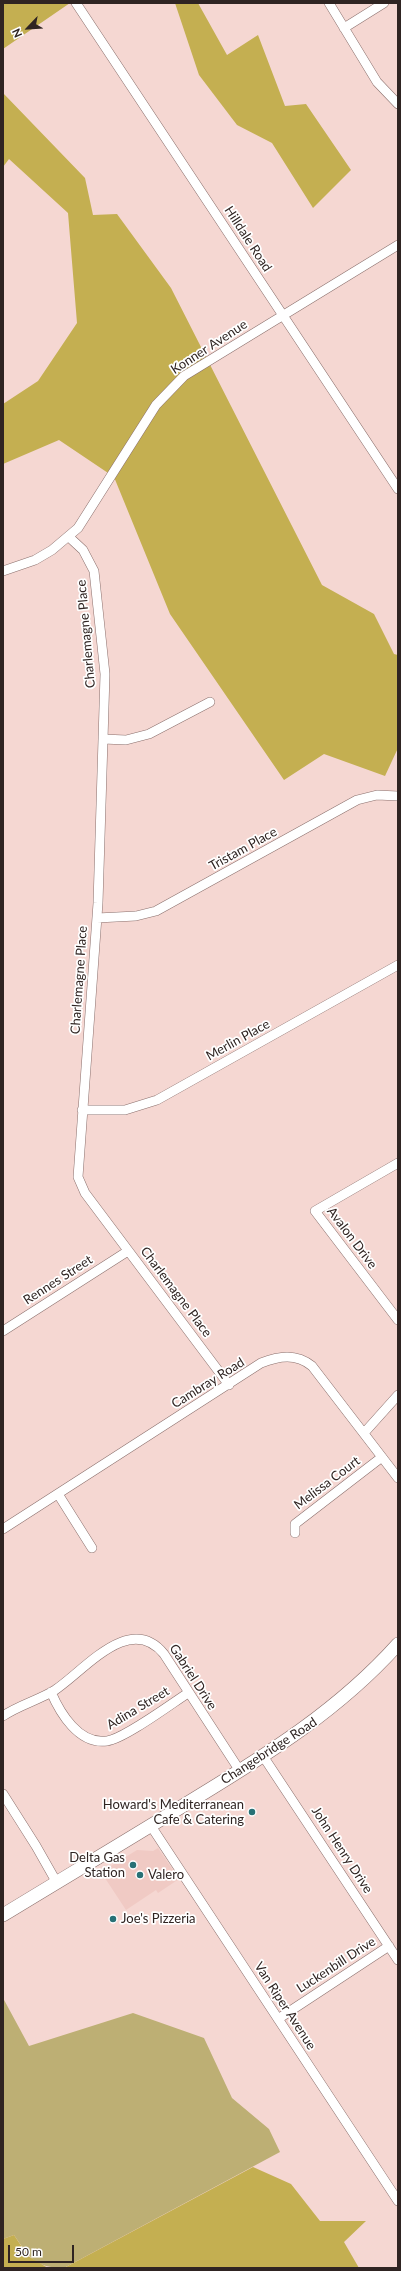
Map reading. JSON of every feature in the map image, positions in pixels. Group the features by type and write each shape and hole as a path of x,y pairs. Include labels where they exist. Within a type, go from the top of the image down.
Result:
{"main road":[{"name":"Changebridge Road","path":"3,1914 57,1883 264,1756 335,1706 398,1644"}],"street":[{"name":"Hilldale Road","path":"76,3 398,489"},
{"path":"329,3 377,82 398,104"},
{"path":"344,28 384,3"},
{"name":"Konner Avenue","path":"3,571 35,560 69,537 78,528 156,405 171,388 199,366 398,245"},
{"name":"Charlemagne Place","path":"69,537 83,550 94,571 105,674 97,918 78,1171 80,1182 85,1194 228,1385"},
{"path":"103,739 126,740 149,734 210,702"},
{"name":"Tristam Place","path":"97,918 136,916 156,911 357,800 377,795 398,796"},
{"name":"Merlin Place","path":"82,1110 125,1110 157,1100 398,965"},
{"name":"Avalon Drive","path":"398,1163 315,1211 398,1320"},
{"name":"Rennes Street","path":"3,1331 128,1250"},
{"name":"Cambray Road","path":"3,1529 228,1385 272,1359 296,1357 312,1366 398,1478"},
{"path":"364,1433 398,1395"},
{"name":"Melissa Court","path":"295,1533 295,1524 382,1457"},
{"path":"58,1494 92,1548"},
{"name":"Gabriel Drive","path":"3,1716 51,1692 112,1646 125,1640 141,1638 157,1646 240,1771"},
{"name":"Adina Street","path":"51,1692 59,1708 74,1728 83,1736 100,1742 112,1740 124,1734 188,1693"},
{"name":"John Henry Drive","path":"264,1756 398,1960"},
{"path":"3,1794 36,1846 57,1883"},
{"name":"Van Riper Avenue","path":"151,1826 398,2201"},
{"name":"Luckenbill Drive","path":"278,2019 389,1946"}],"shaded area":[{"path":"3,3 70,3 3,49"},
{"path":"175,3 198,3 227,55 258,35 285,106 306,104 351,170 313,208 272,143 237,125 199,75"},
{"path":"3,93 85,178 93,215 117,214 171,288 322,585 374,614 394,654 398,655 398,748 385,776 324,754 284,780 170,614 114,477 59,440 3,464 3,404 38,381 77,323 68,213 9,159 3,167"},
{"name":"Valero","path":"158,1848 179,1879 158,1893 156,1890 126,1910 101,1872 137,1850 153,1851"},
{"path":"3,1998 29,2046 133,2013 204,2038 232,2098 269,2129 280,2152 64,2268 46,2266 39,2263 29,2255 14,2235 3,2239"},
{"path":"253,2167 291,2184 320,2221 366,2221 344,2242 359,2268 64,2268"},
{"path":"14,2235 28,2256 48,2268 3,2268 3,2239"}],"place":[{"name":"Howard's Mediterranean Cafe & Catering","path":"252,1812"},
{"name":"Delta Gas Station","path":"133,1865"},
{"name":"Valero","path":"140,1875"},
{"name":"Joe's Pizzeria","path":"113,1919"}]}
